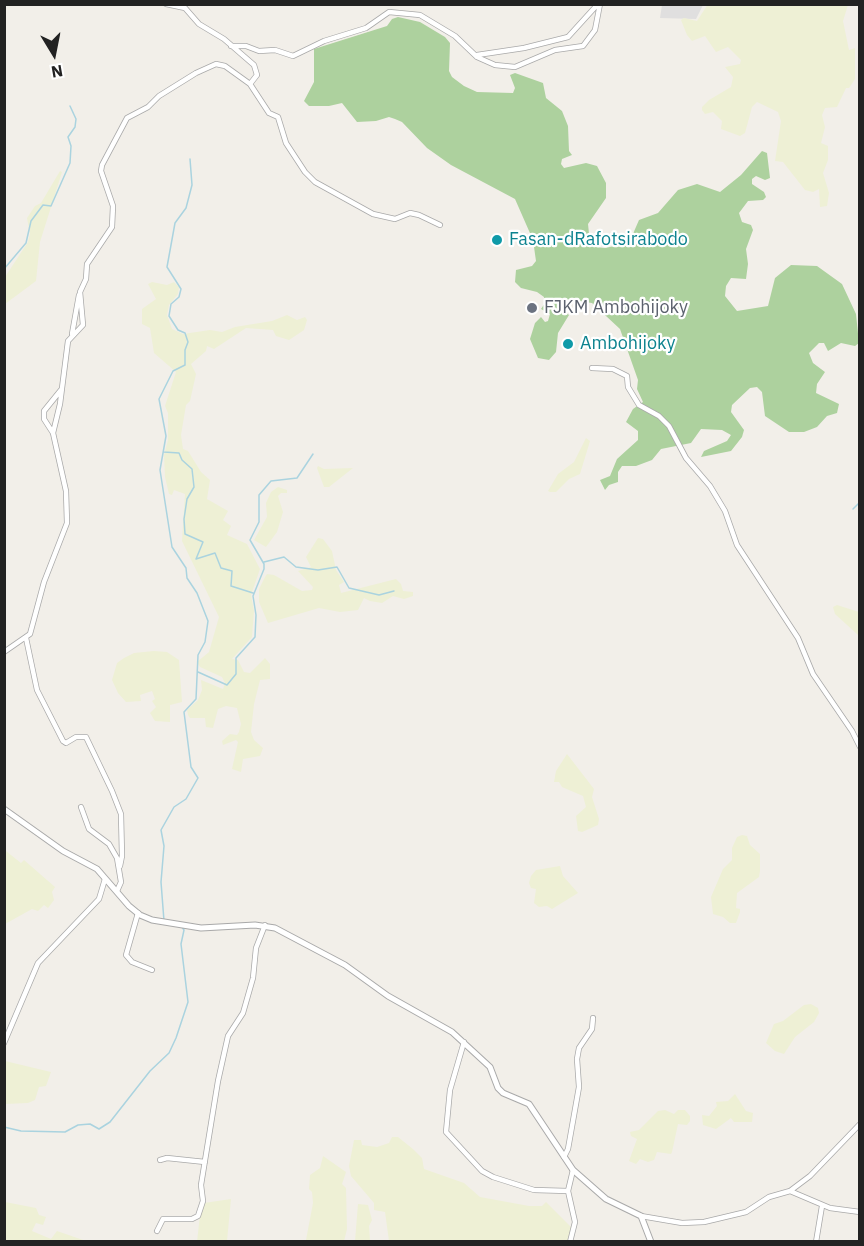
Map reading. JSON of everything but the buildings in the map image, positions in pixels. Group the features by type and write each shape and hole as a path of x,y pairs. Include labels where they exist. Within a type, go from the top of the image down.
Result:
{"street":[{"path":"166,4 185,8 207,30 231,46 257,69 257,75 250,84"},
{"path":"231,46 246,46 259,51 276,50 293,56 324,40 366,28 389,12 420,15 455,36 476,56 495,65 515,67 555,50 583,46 595,30 599,4"},
{"path":"476,56 524,48 568,37 599,4"},
{"path":"53,433 64,357 72,334 90,257 112,227 112,206 101,171 123,122 196,73 216,64 225,66 250,84 269,113 278,117 286,143 304,172 315,182 373,214 395,219 410,213 419,214 440,225"},
{"path":"72,334 83,325 80,292"},
{"path":"592,368 613,369 627,376 631,394 639,405 659,416 669,426 686,458 710,486 725,511 737,545 798,638 813,674 852,731 860,747"},
{"path":"4,652 26,638 33,627 44,582 67,523 68,506 53,433 44,419 44,411 61,390"},
{"path":"26,638 37,690 63,741 66,743 76,737 86,737 121,814 121,882 117,891"},
{"path":"81,807 88,829 109,844 120,866"},
{"path":"4,810 63,851 98,868 105,879 138,913 163,921 213,928 265,926 275,928 345,965 388,996 435,1022 464,1042 489,1067 498,1088 529,1104 573,1170 606,1199 641,1216 667,1222 704,1222 746,1212 769,1197 790,1191 810,1176 860,1124"},
{"path":"4,1043 38,963 99,899 105,879"},
{"path":"138,913 126,954 132,962 152,970"},
{"path":"157,1231 163,1219 192,1220 198,1216 203,1201 201,1185 218,1081 228,1036 243,1013 253,978 256,948 265,926"},
{"path":"564,1157 568,1149 579,1087 577,1059 579,1048 592,1029 593,1018"},
{"path":"464,1042 450,1090 446,1132 482,1171 493,1177 534,1190 568,1191"},
{"path":"160,1160 167,1158 205,1162"},
{"path":"570,1242 574,1212 568,1191 573,1170"},
{"path":"790,1191 822,1206 857,1212 860,1204"},
{"path":"816,1242 822,1206"},
{"path":"641,1216 651,1242"}],"shaded area":[{"path":"662,4 703,5 696,19 660,18"}],"green space":[{"path":"708,4 848,5 843,21 849,50 855,48 855,79 849,88 846,88 837,107 825,108 822,115 825,127 821,143 828,146 828,160 823,173 829,193 827,206 820,207 819,189 813,192 805,190 783,162 775,161 781,121 778,112 757,102 752,107 745,133 740,136 721,129 722,121 713,112 705,114 702,110 709,100 731,87 733,77 725,67 740,64 741,60 728,47 716,52 705,36 692,41 687,35 681,20 684,18 697,21"},
{"path":"398,17 420,22 445,37 450,43 449,71 452,77 477,92 513,93 515,88 510,75 515,73 543,83 546,98 562,111 568,126 569,151 572,155 562,159 561,164 564,168 586,163 597,166 606,183 606,198 588,224 590,243 595,247 605,248 629,243 639,220 658,213 678,190 697,184 720,192 741,175 762,151 767,153 770,178 765,180 756,176 752,179 752,184 764,192 766,197 763,200 748,201 739,213 742,222 751,225 753,230 746,249 748,264 746,279 731,278 726,286 725,296 737,311 768,306 775,278 791,265 817,266 842,284 856,314 859,343 855,346 841,343 828,351 824,343 819,343 809,353 813,363 825,372 817,384 816,393 839,404 837,413 827,416 817,427 804,432 789,432 765,416 762,392 757,387 750,388 732,405 731,412 744,430 742,437 731,451 701,457 704,451 727,441 731,435 722,430 701,429 691,443 661,449 652,460 636,466 622,466 618,472 618,482 609,485 605,490 600,480 610,476 617,459 638,440 638,431 626,422 633,409 643,402 637,389 638,380 620,329 592,303 565,299 559,307 569,315 558,333 556,352 549,360 538,358 530,339 535,323 541,317 545,322 548,321 550,314 541,309 545,303 544,297 537,292 521,288 515,282 516,270 532,266 536,261 533,240 515,199 451,165 427,148 402,122 389,117 376,121 357,122 342,103 329,106 309,106 304,101 314,82 314,49 387,26 392,19"},
{"path":"60,171 62,172 40,242 36,281 5,304 5,277 28,242 30,234 27,218 35,206 41,203"},
{"path":"152,282 167,285 174,282 179,287 178,294 169,305 167,315 172,329 183,334 210,330 222,332 235,327 272,321 287,315 297,320 305,317 307,320 304,330 289,340 276,336 273,330 246,328 214,349 207,346 206,351 191,364 196,374 190,401 186,405 181,435 183,449 188,451 201,472 210,480 207,499 228,511 223,520 231,526 227,535 247,544 260,569 251,595 254,611 252,637 232,659 238,660 244,672 250,673 265,658 270,664 270,679 260,680 254,704 251,732 254,740 263,748 260,756 243,759 241,772 232,769 238,742 236,740 223,745 222,741 230,734 237,735 239,732 241,724 237,708 226,706 218,709 213,728 206,727 205,718 190,718 187,710 198,700 202,690 201,680 223,689 225,683 222,677 200,667 197,662 209,652 219,617 182,541 185,494 174,490 172,495 169,494 165,477 164,455 168,440 168,413 165,406 176,372 154,353 150,328 142,324 142,309 156,299 148,284"},
{"path":"586,438 590,441 580,474 569,479 556,492 548,491 558,474 574,462"},
{"path":"318,466 324,469 353,468 329,487 324,487"},
{"path":"278,487 287,490 287,493 281,493 278,496 283,512 277,532 266,547 254,540 267,517 266,503 271,492"},
{"path":"318,538 323,539 332,551 336,570 344,582 339,585 341,593 396,579 403,591 413,592 413,596 404,599 393,596 382,603 364,598 358,610 340,612 319,608 268,623 259,602 259,589 265,577 267,574 274,575 302,591 312,590 313,587 298,571 311,567 306,557"},
{"path":"837,605 859,612 859,644 858,635 835,614 833,607"},
{"path":"167,652 179,660 182,702 170,705 170,722 155,721 150,713 156,707 152,701 155,699 152,691 140,695 141,701 126,702 118,693 112,680 117,663 124,658 134,653"},
{"path":"567,754 594,789 592,797 599,819 598,825 582,832 578,831 576,816 586,807 583,796 562,787 559,782 554,782 556,771"},
{"path":"747,836 750,845 760,854 760,871 759,877 737,893 736,908 740,909 740,912 736,923 730,923 723,917 713,914 711,897 723,869 732,860 732,848 737,837"},
{"path":"6,851 21,863 24,860 55,887 52,892 54,900 48,908 44,905 38,911 32,909 5,924"},
{"path":"560,866 563,876 578,893 552,909 547,906 539,907 534,903 536,889 531,888 529,883 531,876 536,870"},
{"path":"811,1004 818,1008 819,1013 814,1022 795,1037 784,1054 775,1051 766,1043 774,1024 783,1021 804,1005"},
{"path":"5,1061 51,1072 46,1086 39,1087 35,1100 28,1103 5,1104"},
{"path":"735,1094 746,1111 753,1113 752,1122 734,1122 731,1118 716,1129 703,1125 702,1115 709,1116 717,1106 716,1102 728,1101"},
{"path":"665,1110 674,1114 678,1110 685,1110 690,1116 687,1125 678,1124 671,1154 657,1152 654,1160 648,1162 640,1159 636,1164 629,1161 637,1139 631,1136 630,1132 639,1130 658,1111"},
{"path":"392,1137 398,1137 422,1158 424,1169 464,1183 480,1197 529,1206 542,1206 546,1202 571,1227 569,1241 389,1241 385,1212 374,1210 374,1203 351,1176 349,1166 354,1140 361,1140 362,1145 377,1147 389,1143"},
{"path":"323,1156 346,1172 342,1184 346,1188 347,1229 344,1241 306,1240 313,1203 312,1192 309,1189 310,1175 320,1168"},
{"path":"231,1199 227,1241 197,1242 200,1215 204,1203"},
{"path":"5,1202 36,1208 39,1215 46,1217 43,1225 36,1223 32,1231 51,1239 57,1231 86,1241 5,1241"},
{"path":"358,1204 368,1205 372,1220 369,1226 370,1241 355,1241"}],"waterway":[{"path":"4,269 26,243 31,221 43,205 51,206 70,163 71,146 68,137 75,127 76,119 70,106"},
{"path":"164,921 161,882 164,846 161,830 174,807 186,799 198,778 191,767 184,712 196,699 198,655 205,642 208,621 197,593 187,578 186,568 172,547 160,470 166,436 159,399 173,371 185,365 185,350 188,342 185,333 178,330 169,316 171,304 179,297 181,289 167,267 175,223 186,208 192,185 190,159"},
{"path":"164,452 179,453 182,460 192,469 194,487 187,499 184,519 185,534 203,542 196,559 215,553 221,568 232,571 231,586 253,593"},
{"path":"198,672 227,685 236,674 236,658 255,637 256,615 253,596 264,569 264,564 250,540 259,522 259,495 271,481 297,478 313,454"},
{"path":"853,509 860,502"},
{"path":"264,562 284,557 296,567 318,570 337,567 349,588 379,595 394,591"},
{"path":"4,1127 21,1131 65,1132 78,1125 90,1124 99,1129 110,1122 150,1071 169,1053 176,1038 188,1002 181,944 184,930 182,927"}],"place":[{"name":"Fasan-dRafotsirabodo","path":"497,240"},
{"name":"FJKM Ambohijoky","path":"532,308"},
{"name":"Ambohijoky","path":"568,344"}]}
